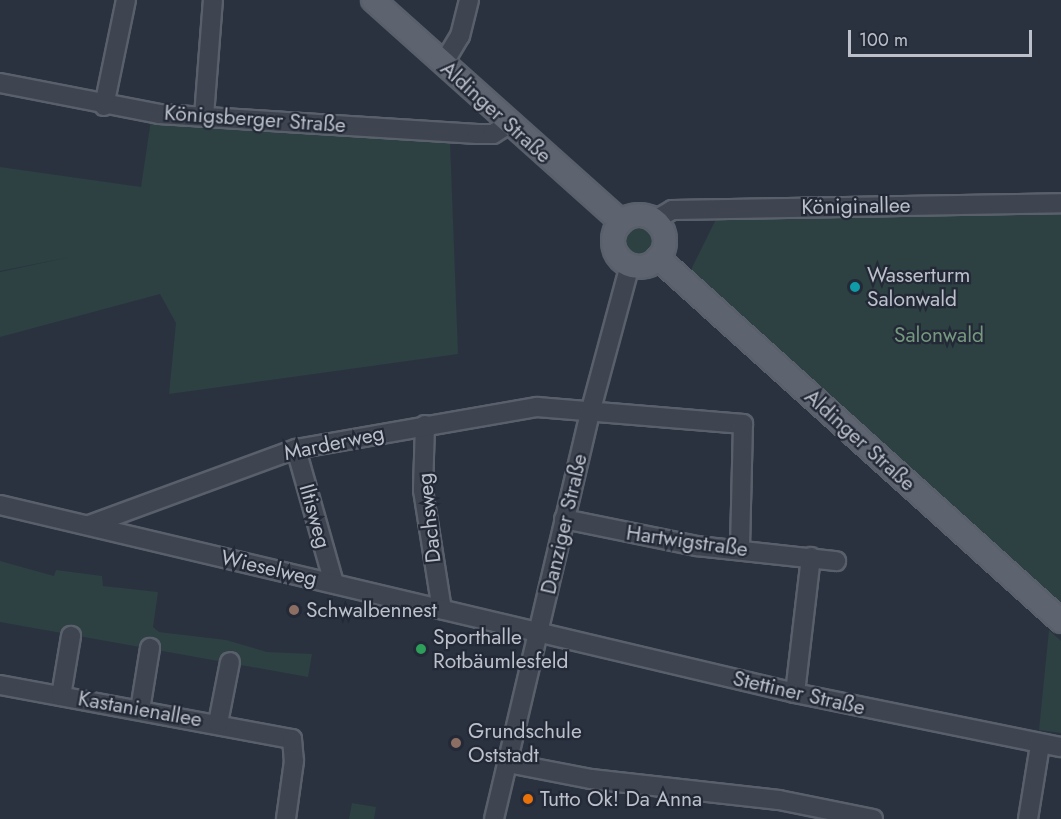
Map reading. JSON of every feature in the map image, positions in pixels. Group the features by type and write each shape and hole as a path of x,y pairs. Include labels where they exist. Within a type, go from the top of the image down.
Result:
{"main road":[{"name":"Aldinger Straße","path":"373,0 621,222"},
{"path":"634,215 655,220 665,238 658,258 645,266 630,265 615,249 614,235 621,222 634,215"},
{"name":"Aldinger Straße","path":"658,258 1061,621"}],"street":[{"path":"104,106 126,0"},
{"path":"204,116 213,0"},
{"path":"443,64 460,36 469,0"},
{"name":"Königsberger Straße","path":"0,83 104,106 204,116 477,134 493,134 509,124"},
{"name":"Königinallee","path":"655,220 672,210 1061,203"},
{"name":"Danziger Straße","path":"494,819 590,413 630,265"},
{"name":"Marderweg","path":"89,525 296,449 537,407 743,424 740,549"},
{"name":"Dachsweg","path":"425,425 423,490 442,610"},
{"name":"Iltisweg","path":"296,449 334,583"},
{"name":"Wieselweg","path":"0,505 538,633"},
{"name":"Hartwigstraße","path":"564,519 697,546 836,561"},
{"path":"795,693 810,557"},
{"name":"Stettiner Straße","path":"538,633 795,693 1040,746 1061,747"},
{"name":"Kastanienallee","path":"61,696 71,636"},
{"path":"140,710 150,648"},
{"name":"Kastanienallee","path":"219,723 230,662"},
{"name":"Kastanienallee","path":"0,685 219,723 292,739 294,761 286,819"},
{"path":"1028,819 1040,746"},
{"path":"508,763 591,779 779,800 873,819"}],"green space":[{"path":"151,120 450,141 458,354 169,394 176,323 160,294 0,337 0,272 70,257 0,271 0,167 141,187"},
{"name":"Salonwald","path":"1061,214 1061,605 687,278 718,215"},
{"path":"639,226 650,230 654,241 650,252 639,256 628,252 624,241 628,230"},
{"path":"0,561 54,576 56,570 102,576 103,586 158,592 153,627 159,632 226,640 267,652 312,654 308,677 0,622"},
{"path":"1049,630 1061,641 1061,733 1039,730"},
{"path":"352,803 376,807 374,819 349,819"}],"place":[{"name":"Wasserturm Salonwald","path":"855,287"},
{"name":"Schwalbennest","path":"294,610"},
{"name":"Sporthalle Rotbäumlesfeld","path":"421,649"},
{"name":"Grundschule Oststadt","path":"456,743"},
{"name":"Tutto Ok! Da Anna","path":"528,799"}]}
